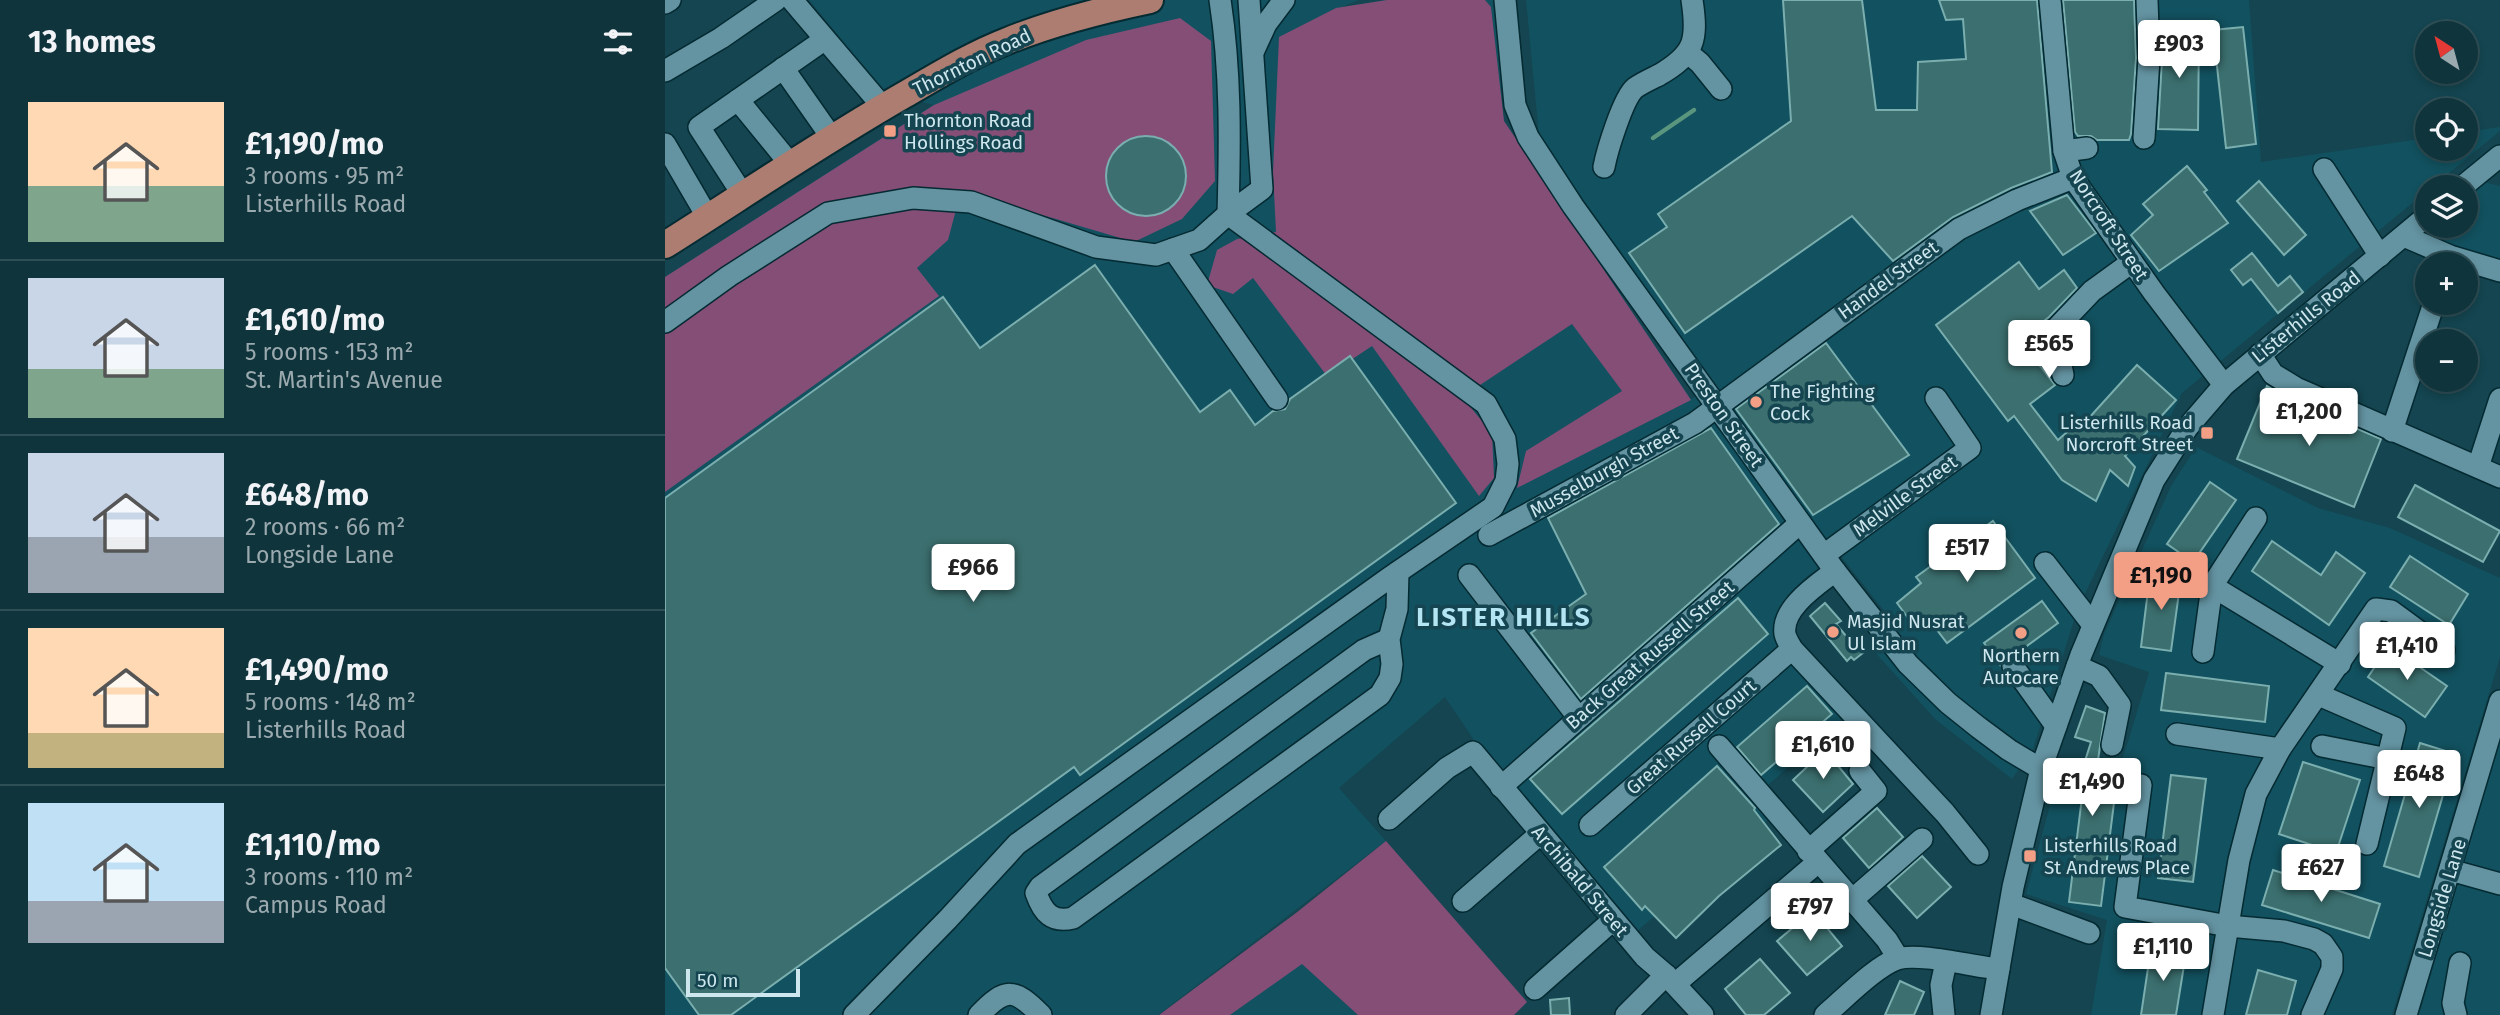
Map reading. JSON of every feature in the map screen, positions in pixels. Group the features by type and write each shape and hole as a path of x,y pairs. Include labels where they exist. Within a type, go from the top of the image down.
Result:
{"main road":[{"name":"Thornton Road","path":"665,246 883,107 1004,42 1094,6 1150,0"}],"street":[{"path":"665,3 670,0"},
{"path":"665,71 721,38 776,0"},
{"path":"792,0 883,107"},
{"path":"1220,0 1229,89 1228,214"},
{"path":"665,322 729,276 828,213 913,198 971,202 1096,247 1156,256 1199,240 1262,189 1249,0"},
{"path":"1253,52 1266,24 1284,0"},
{"name":"Preston Street","path":"1505,0 1515,105 1528,137 1573,206 1829,563 1908,664 1978,727 2041,769"},
{"path":"1604,167 1608,145 1625,101 1634,89 1679,63 1695,41 1692,0"},
{"name":"Norcroft Street","path":"2050,0 2064,151 2073,178 2224,385"},
{"path":"2144,138 2149,58 2147,0"},
{"path":"743,195 699,127 824,40"},
{"path":"1688,53 1721,89"},
{"path":"783,68 832,138"},
{"path":"1229,89 1235,97 1255,90"},
{"path":"738,100 791,165"},
{"path":"665,144 708,218"},
{"path":"2064,151 2087,148"},
{"path":"2477,175 2500,156"},
{"path":"2324,169 2380,256"},
{"name":"Handel Street","path":"1718,408 1959,229 2017,200 2073,178"},
{"path":"2478,181 2500,180"},
{"path":"854,1015 1017,844 1493,507 1506,481 1509,464 1505,439 1486,404 1228,214"},
{"name":"Listerhills Road","path":"1991,1015 2011,904 2041,769 2093,625 2154,480 2187,428 2224,385 2415,226"},
{"path":"2404,236 2433,252"},
{"path":"1173,249 1277,399"},
{"path":"2063,375 2054,331 2092,291 2132,262"},
{"path":"2478,266 2500,271"},
{"path":"2392,431 2430,315"},
{"path":"2260,354 2273,374 2297,388 2500,477"},
{"name":"Melville Street","path":"1829,563 1970,449 1936,398"},
{"path":"2478,467 2500,399"},
{"name":"Musselburgh Street","path":"1489,535 1718,408"},
{"path":"2203,652 2213,586 2256,519"},
{"name":"Back Great Russell Street","path":"1501,787 1800,523"},
{"path":"1829,563 1798,600 1789,616 1785,634 1792,649 1945,813 1978,854"},
{"path":"2045,564 2093,625"},
{"path":"1389,639 1364,650 1040,887 1036,893 1039,901 1052,918 1061,921 1073,918 1380,695 1390,678 1392,664 1389,639 1397,609 1398,572"},
{"path":"1469,575 1578,717"},
{"path":"2213,586 2340,664"},
{"path":"2213,1015 2239,860 2256,794 2280,749 2376,609 2391,611 2444,650"},
{"name":"Great Russell Court","path":"1590,825 1710,736 1792,649"},
{"path":"2013,666 2056,726"},
{"path":"2077,666 2099,676 2120,705 2112,746"},
{"path":"2319,695 2395,728 2367,844"},
{"name":"Longside Lane","path":"2406,1015 2500,701"},
{"path":"2177,734 2280,749"},
{"path":"1710,736 1887,940 1898,958"},
{"path":"2322,746 2388,759"},
{"name":"Archibald Street","path":"1389,819 1459,759 1473,752 1644,957 1671,979 1703,1015"},
{"path":"1626,1015 1813,856 1876,791 1860,771"},
{"path":"2141,785 2125,907 2228,926 2284,931 2323,944 2332,957 2332,969 2312,1015"},
{"path":"1463,901 1540,834"},
{"path":"1851,900 1922,839"},
{"path":"2451,870 2500,884"},
{"path":"2011,904 2089,933"},
{"path":"1535,989 1613,920"},
{"path":"1825,1015 1881,968 1898,958 1917,957 1999,970"},
{"path":"1944,1015 1941,985 1946,962"},
{"path":"2456,1015 2453,1003 2460,963"},
{"path":"979,1015 1003,994 1010,992 1028,1002 1041,1015"}],"shaded area":[{"path":"809,0 1359,0 1342,7 1384,0 1495,0 1504,121 1691,399 1712,386 1539,136 1526,0 2249,0 2261,162 2415,140 2415,161 2464,161 2447,175 2415,175 2415,201 2182,393 2078,608 2033,749 2012,779 1936,720 1872,649 1897,627 1839,554 1806,577 1787,596 1774,633 1780,645 1844,717 1757,795 1769,819 1623,943 1475,773 1474,740 1445,697 1339,788 1386,841 1158,1015 665,1015 665,277 933,105 884,91"},
{"path":"1387,0 1485,0 1491,7 1504,121 1691,400 1517,488 1526,451 1622,391 1572,324 1462,397 1492,433 1494,478 1479,496 1372,346 1327,376 1253,278 1233,294 1207,285 1217,250 1237,239 1276,232 1273,172 1279,37 1336,8"},
{"path":"1180,18 1211,41 1215,181 1182,219 1134,242 961,191 948,240 917,268 939,296 665,492 665,277 934,105 1086,40"},
{"path":"2500,127 2500,131 2478,149 2478,130"},
{"path":"2480,181 2500,186 2500,265 2478,258 2478,252 2461,252 2419,238 2478,238"},
{"path":"2196,447 2318,508 2390,528 2500,578 2500,657 2392,1015 2091,1015 2107,920 2026,894 2056,783 2110,794 2149,672 2099,655 2104,634 2171,486"},
{"path":"2500,740 2500,1015 2418,1015 2422,1005"},
{"path":"1386,841 1527,1002 1514,1015 1358,1015 1302,964 1230,1015 1159,1015 1296,913"},
{"path":"1302,963 1358,1015 1230,1015"}],"building":[{"path":"1783,0 1862,0 1876,110 1917,110 1918,62 1966,59 1963,19 1946,20 1939,0 2037,0 2052,172 2011,188 1953,217 1893,261 1852,216 1685,333 1629,253 1667,227 1658,214 1791,121"},
{"path":"2063,0 2134,0 2136,58 2129,140 2097,140 2091,136 2078,136 2075,132"},
{"path":"2243,27 2256,144 2226,148 2213,30"},
{"path":"2161,30 2199,30 2198,130 2158,129"},
{"path":"1138,136 1154,136 1175,147 1186,168 1186,184 1175,205 1154,216 1138,216 1124,210 1112,198 1106,184 1106,168 1112,154 1124,142"},
{"path":"2187,166 2207,190 2204,192 2228,223 2159,271 2131,235 2153,215 2143,204"},
{"path":"2259,181 2306,235 2284,255 2237,201"},
{"path":"2067,195 2096,233 2063,255 2030,211"},
{"path":"2252,253 2278,286 2290,276 2303,292 2278,313 2251,279 2243,285 2231,270"},
{"path":"2019,262 2039,289 2064,270 2077,288 2031,331 2041,343 2029,352 2055,385 2030,404 2058,440 2085,416 2088,419 2137,365 2176,400 2125,456 2135,467 2128,486 2110,470 2096,501 2062,480 2014,416 2008,421 1936,325"},
{"path":"1095,265 1200,412 1230,390 1255,425 1273,411 1285,409 1290,399 1350,356 1456,503 1080,775 1074,767 731,1015 699,1015 665,968 665,498 943,297 980,348"},
{"path":"1826,343 1909,455 1813,515 1736,409"},
{"path":"2267,386 2291,400 2381,439 2354,507 2237,459"},
{"path":"1711,428 1779,524 1581,699 1531,633 1586,594 1548,518"},
{"path":"2210,482 2236,500 2193,562 2167,544"},
{"path":"2415,485 2500,531 2483,562 2398,517"},
{"path":"1993,521 2035,578 1947,643 1927,617 1914,626 1897,603 1921,583 1916,577"},
{"path":"2272,541 2321,575 2336,552 2365,573 2329,625 2252,571"},
{"path":"2410,556 2468,594 2449,625 2390,587"},
{"path":"2150,574 2181,578 2171,651 2141,647"},
{"path":"1738,598 1768,634 1562,814 1530,779"},
{"name":"Northern Autocare","path":"2042,601 2058,623 2016,654 2005,656 2000,665 1984,643"},
{"name":"Masjid Nusrat Ul Islam","path":"1825,603 1841,621 1836,624 1851,642 1854,640 1864,652 1854,660 1851,657 1847,661 1810,616"},
{"path":"2389,646 2447,686 2425,717 2368,677"},
{"path":"2166,673 2269,686 2265,722 2161,710"},
{"path":"1807,686 1832,714 1761,775 1737,747"},
{"path":"2086,706 2105,713 2098,760 2109,763 2104,777 2110,779 2102,802 2114,803 2101,906 2069,902 2084,781 2079,780 2091,742 2075,737"},
{"path":"2420,743 2455,754 2419,877 2384,866"},
{"path":"1825,750 1853,784 1823,812 1793,780"},
{"path":"2303,762 2360,780 2336,853 2279,834"},
{"path":"1717,766 1755,808 1781,845 1719,896 1676,938 1645,906 1642,910 1604,867"},
{"path":"2171,775 2206,779 2193,882 2158,878"},
{"path":"1877,808 1903,837 1869,868 1843,838"},
{"path":"1922,856 1951,887 1917,918 1888,886"},
{"path":"2273,870 2380,904 2369,938 2262,905"},
{"path":"1813,911 1842,946 1807,975 1777,941"},
{"path":"2151,948 2186,953 2176,1015 2141,1015"},
{"path":"1760,959 1790,993 1764,1015 1746,1015 1725,989"},
{"path":"2258,970 2296,981 2287,1015 2246,1015"},
{"path":"1900,981 1924,992 1914,1015 1885,1015"},
{"path":"1569,998 1570,1015 1551,1015 1550,1000"}],"waterway":[{"path":"1653,138 1694,110"}],"place":[{"name":"Thornton Road Hollings Road","path":"890,131"},
{"name":"The Fighting Cock","path":"1756,402"},
{"name":"Listerhills Road Norcroft Street","path":"2207,433"},
{"name":"Masjid Nusrat Ul Islam","path":"1833,632"},
{"name":"Northern Autocare","path":"2021,633"},
{"name":"Listerhills Road St Andrews Place","path":"2030,856"}],"district":[{"name":"LISTER HILLS","path":"1504,617"}]}
